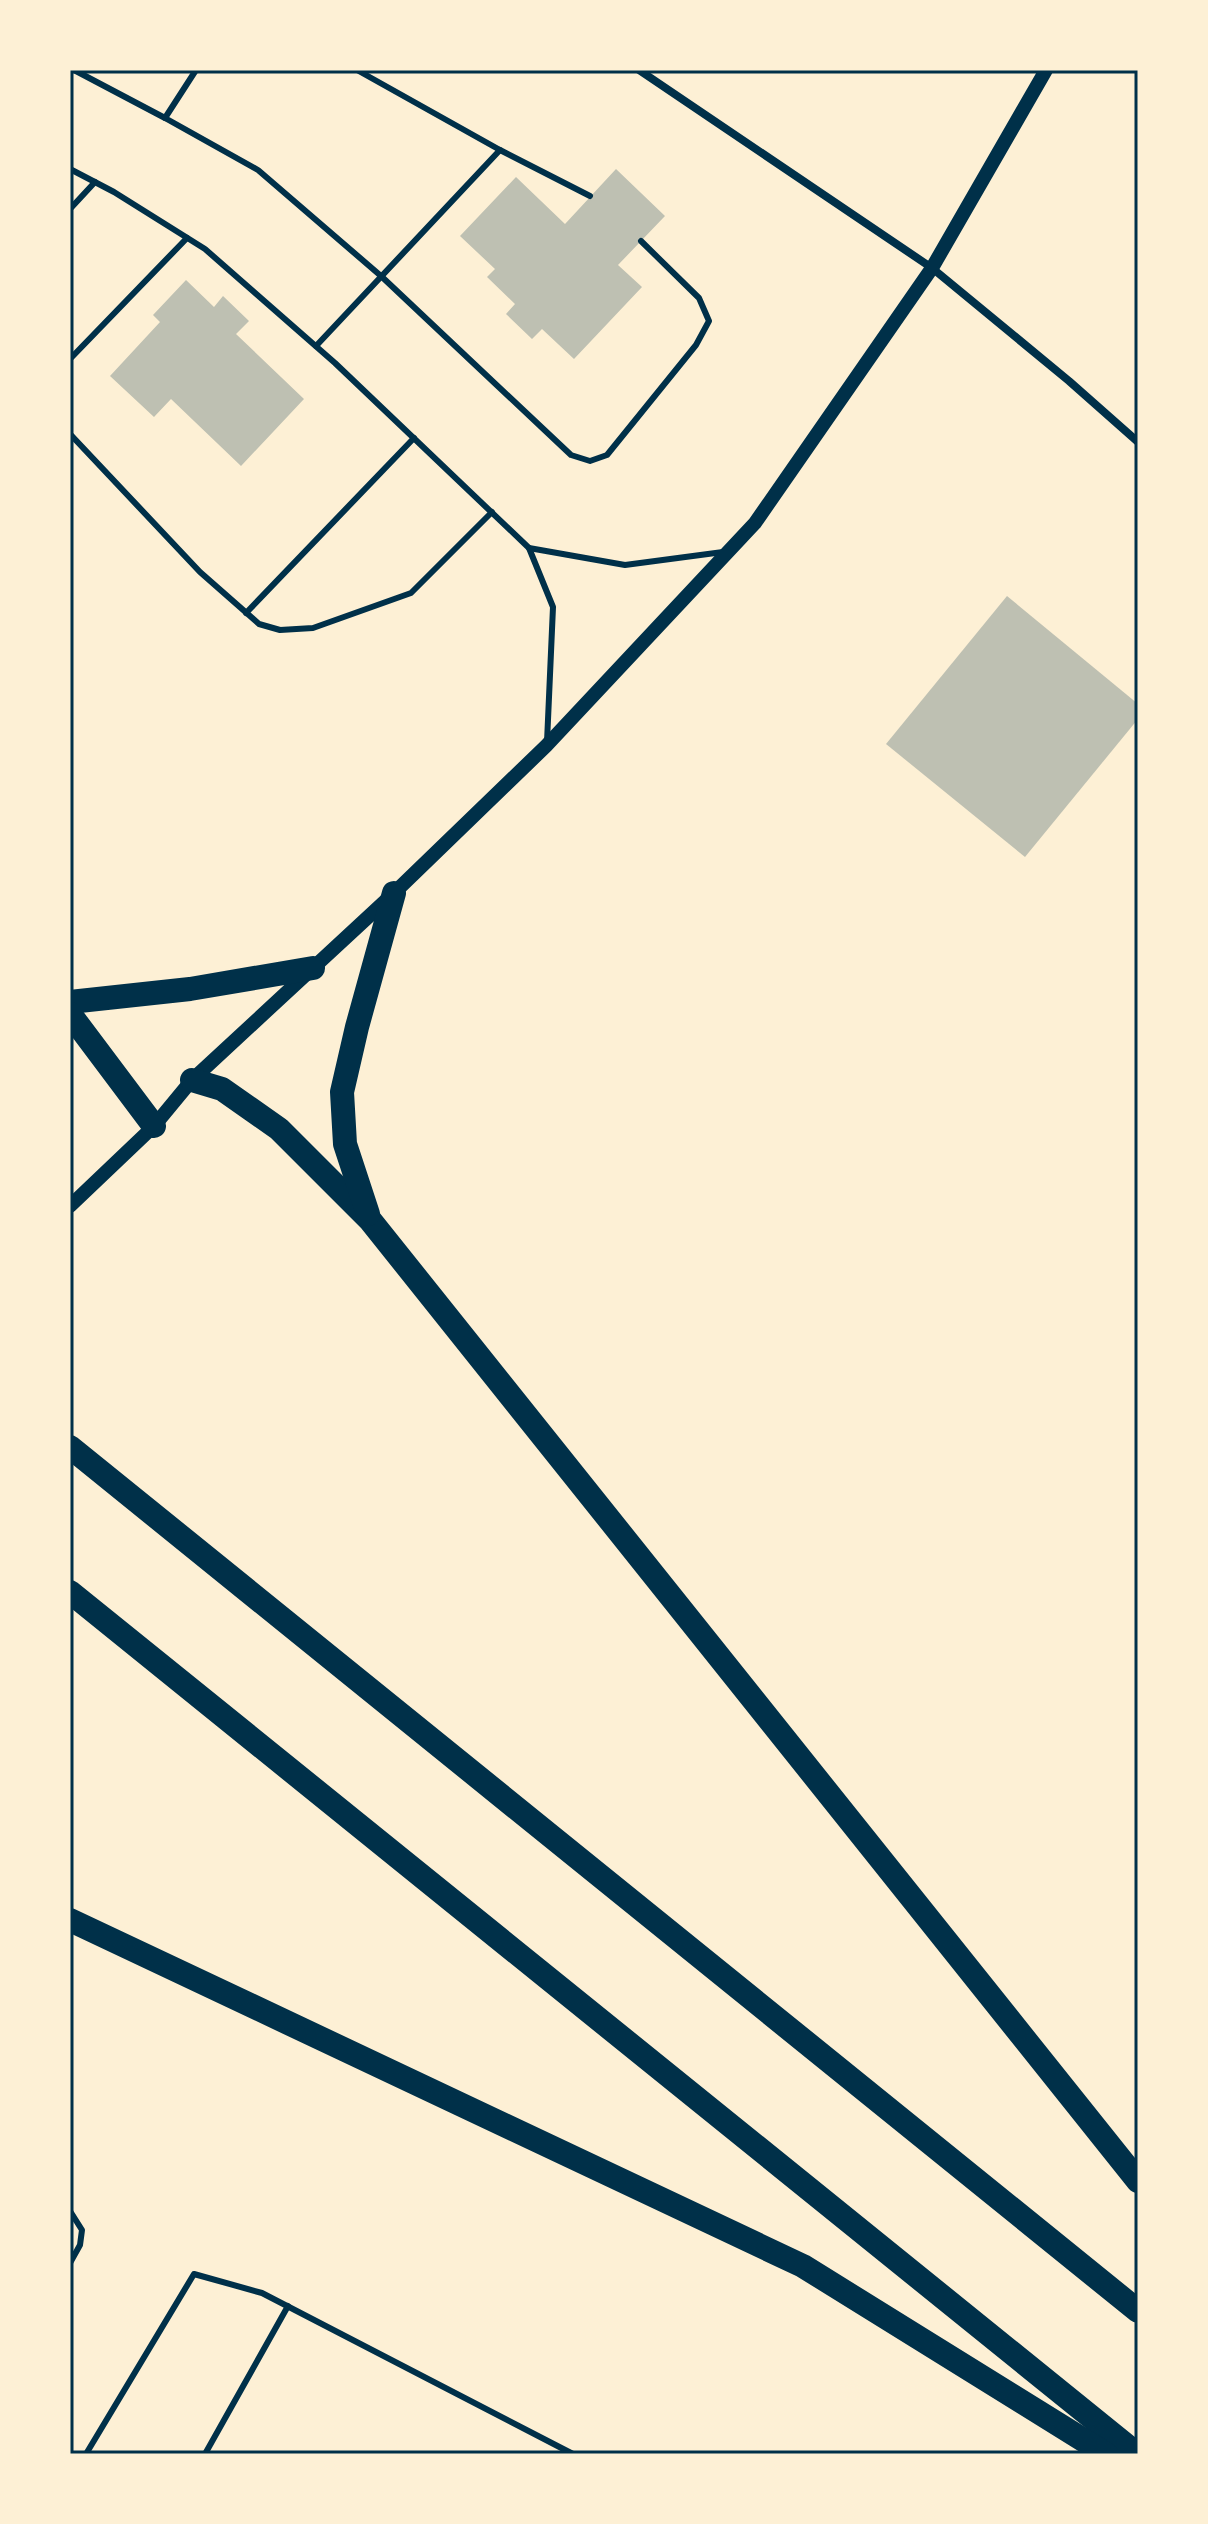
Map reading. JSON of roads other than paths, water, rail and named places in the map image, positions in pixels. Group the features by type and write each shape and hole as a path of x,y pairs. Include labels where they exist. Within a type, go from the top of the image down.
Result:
{"highway":[{"path":"370,1220 345,1144 342,1092 394,893"},
{"path":"70,1002 190,989 313,968"},
{"path":"70,1014 154,1126"},
{"path":"192,1080 222,1089 279,1129 370,1220 1138,2181"},
{"path":"70,1447 1138,2311"},
{"path":"70,1592 1137,2454"},
{"path":"70,1920 803,2266 1106,2454"}],"street":[{"path":"639,70 932,268 1138,442"},
{"path":"70,1206 154,1126 192,1080 394,893 546,746 755,523 932,268 1046,70"}],"lane":[{"path":"74,70 258,170 381,276 571,455 590,461 607,455 696,345 709,321 699,298 641,241"},
{"path":"165,118 196,70"},
{"path":"357,70 590,196"},
{"path":"316,346 500,150"},
{"path":"70,169 205,249 316,346 529,548 553,607 546,746"},
{"path":"70,209 95,182"},
{"path":"70,359 187,238"},
{"path":"70,434 200,572 259,624 280,630 313,628 411,593 492,512"},
{"path":"246,613 414,438"},
{"path":"529,548 625,565 729,551"},
{"path":"70,2211 82,2230 80,2245 70,2263"},
{"path":"86,2454 194,2274 262,2293 573,2454"},
{"path":"205,2454 288,2306"}]}
